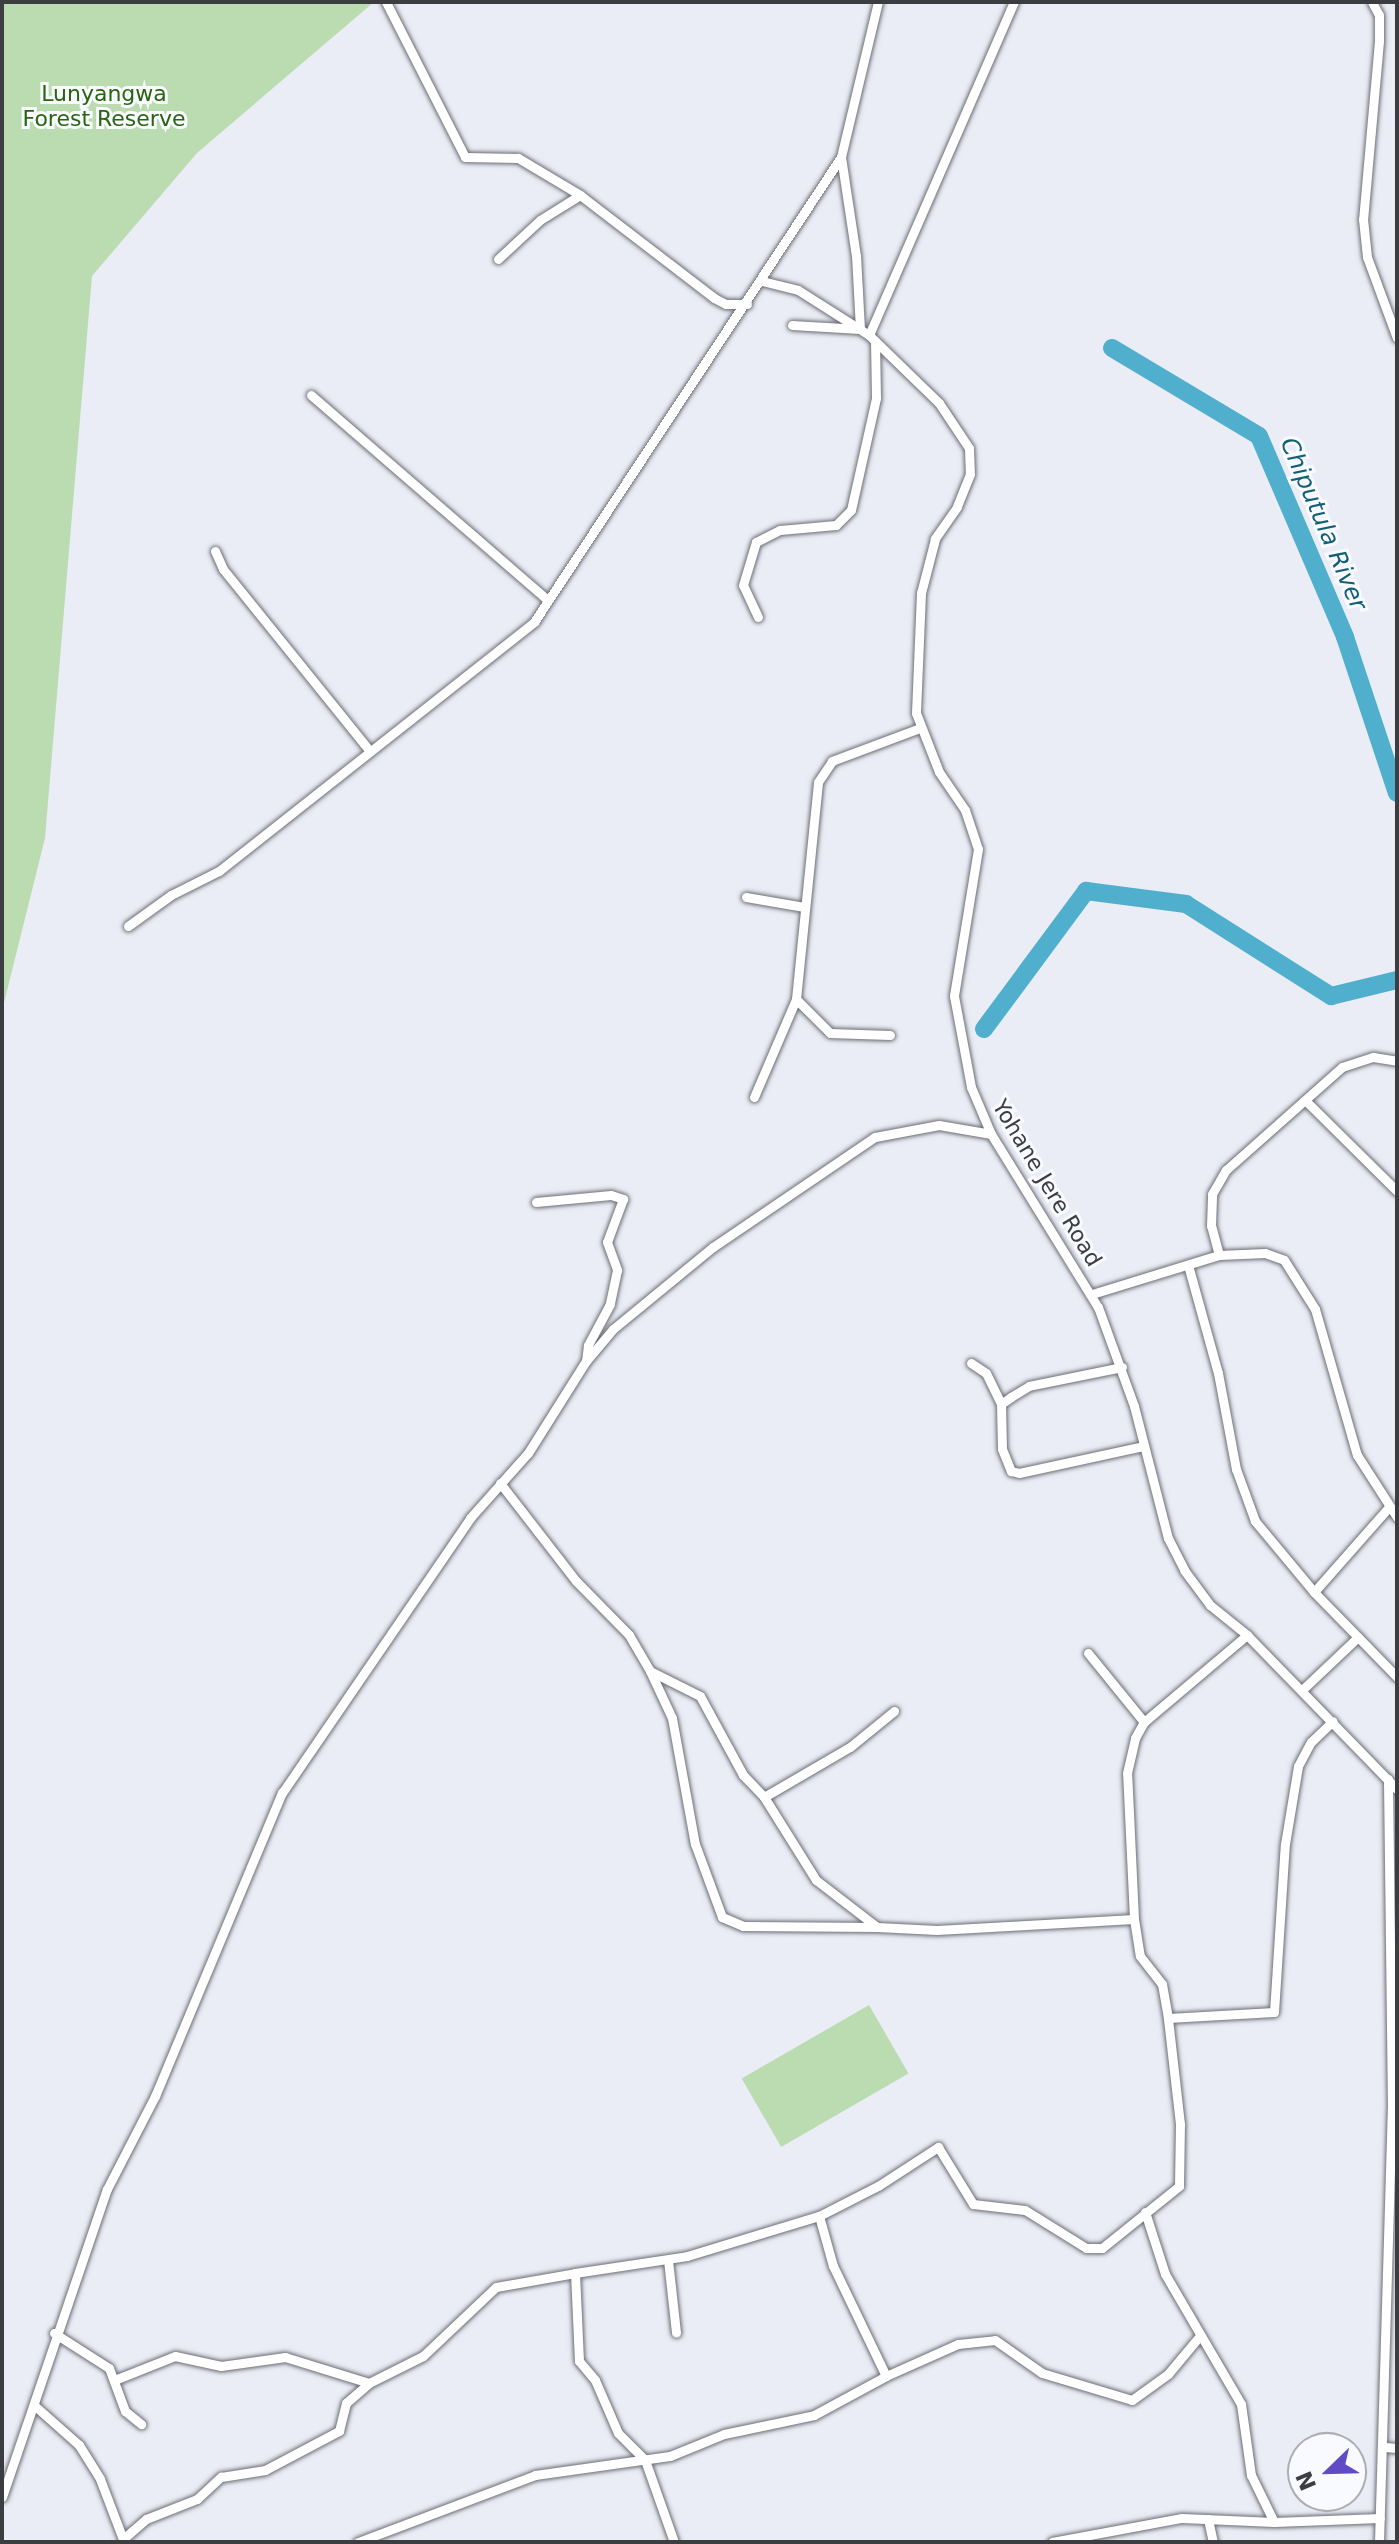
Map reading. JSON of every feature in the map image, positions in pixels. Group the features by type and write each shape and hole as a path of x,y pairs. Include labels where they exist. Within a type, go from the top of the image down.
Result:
{"street":[{"path":"386,2 465,157 518,158 580,195 714,298 726,304 747,304"},
{"path":"128,926 171,895 219,871 534,622 747,304 841,157 878,2"},
{"path":"868,335 1014,2"},
{"path":"1372,2 1379,15 1379,41 1363,219 1367,257 1397,338"},
{"path":"758,617 743,585 756,542 780,530 836,525 851,510 876,398 852,216 841,157"},
{"path":"498,259 540,220 580,195"},
{"name":"Yohane Jere Road","path":"762,281 798,290 868,335 939,403 969,448 970,474 957,507 935,539 921,593 916,713 939,772 965,810 978,849 954,996 971,1087 991,1134 1092,1294 1122,1367 1165,1527 1184,1570 1210,1605 1247,1635 1397,1789"},
{"path":"792,325 868,335"},
{"path":"311,395 548,600"},
{"path":"215,551 223,569 369,750"},
{"path":"754,1097 796,999 814,804 824,769 920,728"},
{"path":"746,897 804,907"},
{"path":"796,999 830,1033 890,1035"},
{"path":"1219,1255 1211,1226 1212,1194 1226,1170 1342,1067 1373,1057 1397,1061"},
{"path":"1306,1101 1397,1191"},
{"path":"2,2497 35,2406 54,2333 107,2189 155,2096 282,1793 470,1518 528,1453 586,1361 613,1329 713,1247 857,1146 912,1128 939,1125 991,1134"},
{"path":"536,1202 611,1195 623,1199 607,1242 617,1270 610,1304 588,1345 586,1361"},
{"path":"1092,1294 1219,1255 1265,1253 1284,1260 1300,1279 1315,1309 1357,1455 1388,1508 1397,1517"},
{"path":"1188,1265 1218,1373 1243,1496 1255,1521 1314,1592 1397,1677"},
{"path":"971,1363 986,1373 1001,1404 1002,1449 1011,1471 1144,1446"},
{"path":"1001,1404 1029,1386 1122,1367"},
{"path":"500,1483 576,1581 629,1635 650,1671 672,1718 695,1844 722,1917 743,1926 937,1930 1134,1919"},
{"path":"1314,1592 1388,1508"},
{"path":"35,2406 79,2445 100,2479 123,2540 146,2519 190,2503 221,2477 265,2470 339,2431 342,2408 369,2383 423,2356 496,2287 668,2260 819,2216 878,2186 938,2147 973,2204 1037,2214 1086,2248 1102,2248 1172,2194 1181,2178 1168,2018 1162,1984 1140,1956 1134,1919 1127,1773 1144,1722 1247,1635"},
{"path":"1302,1690 1358,1637"},
{"path":"1088,1653 1144,1722"},
{"path":"650,1671 700,1696 743,1775 764,1797 816,1880 877,1927"},
{"path":"764,1797 850,1747 894,1711"},
{"path":"1168,2018 1274,2012 1285,1844 1298,1766 1311,1742 1333,1721"},
{"path":"1379,2542 1393,2330 1394,1991 1388,1779"},
{"path":"1145,2212 1159,2260 1198,2338 1241,2404 1251,2475 1274,2522"},
{"path":"819,2216 833,2266 886,2376"},
{"path":"668,2260 676,2333"},
{"path":"575,2273 574,2315 581,2368 595,2380 618,2433 645,2460 674,2542"},
{"path":"54,2333 94,2357 117,2379 125,2411 141,2424"},
{"path":"358,2542 535,2475 645,2460 724,2434 814,2415 886,2376 954,2345 995,2340 1042,2373 1132,2400 1168,2374 1198,2338"},
{"path":"117,2379 175,2356 221,2366 285,2357 369,2383"},
{"path":"1385,2447 1397,2448"},
{"path":"1052,2542 1182,2518 1274,2522 1380,2518"},
{"path":"1208,2519 1213,2542"}],"green space":[{"name":"Lunyangwa Forest Reserve","path":"2,2 374,2 197,153 92,276 45,838 2,1011"},
{"path":"869,2005 908,2073 781,2147 742,2078"}],"waterway":[{"name":"Chiputula River","path":"1112,348 1259,436 1345,637 1397,793"},
{"name":"Chiputula River","path":"984,1029 1086,891 1186,904 1331,996 1397,980"}]}
